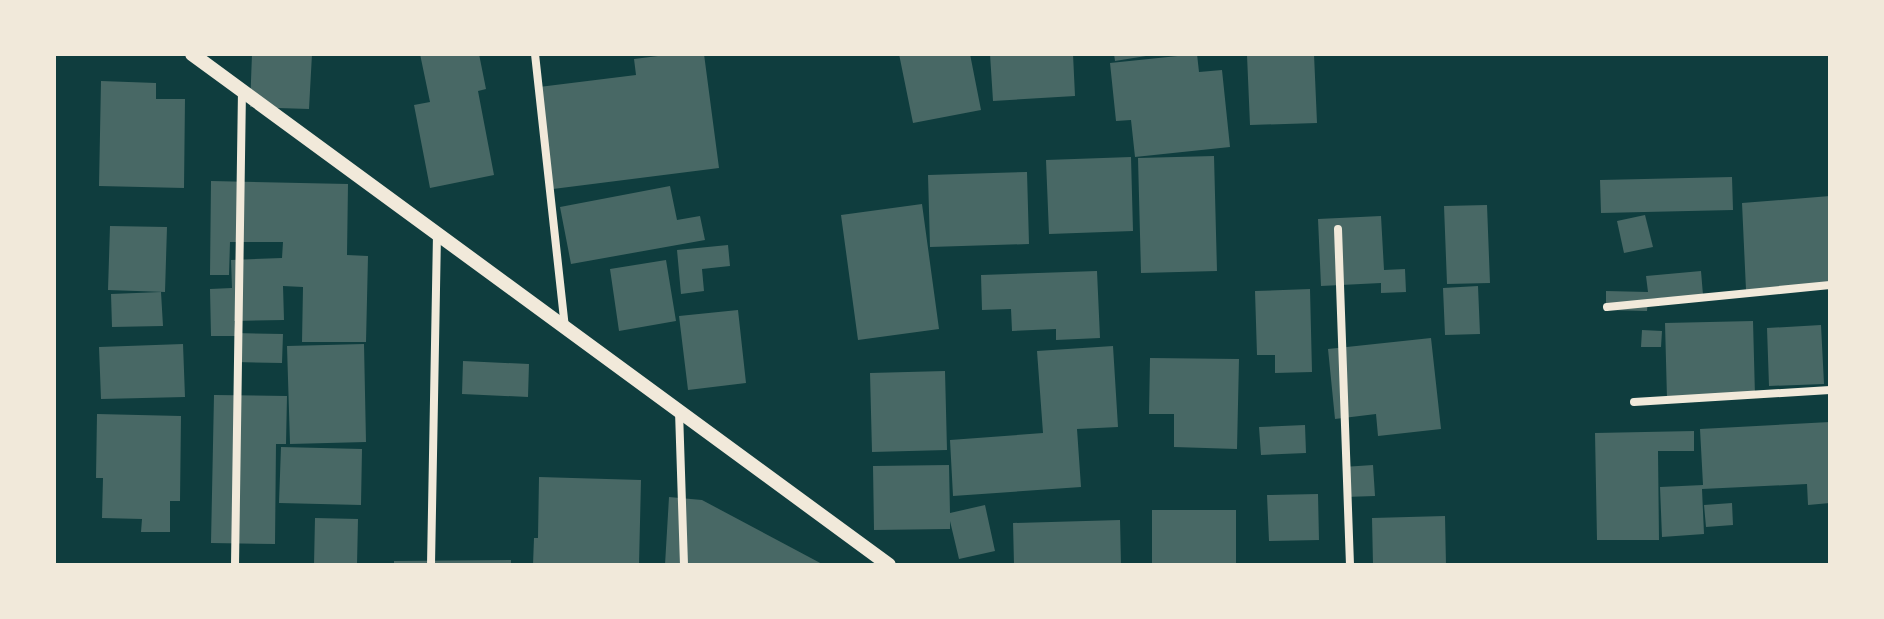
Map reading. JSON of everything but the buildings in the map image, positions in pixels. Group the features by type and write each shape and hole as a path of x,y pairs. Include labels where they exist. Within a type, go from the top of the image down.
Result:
{"street":[{"path":"192,54 889,565"},
{"path":"535,54 565,329"},
{"path":"235,565 242,89"},
{"path":"1338,229 1350,565"},
{"path":"431,565 437,232"},
{"path":"1607,307 1830,285"},
{"path":"1634,402 1830,390"},
{"path":"679,410 684,565"}]}
